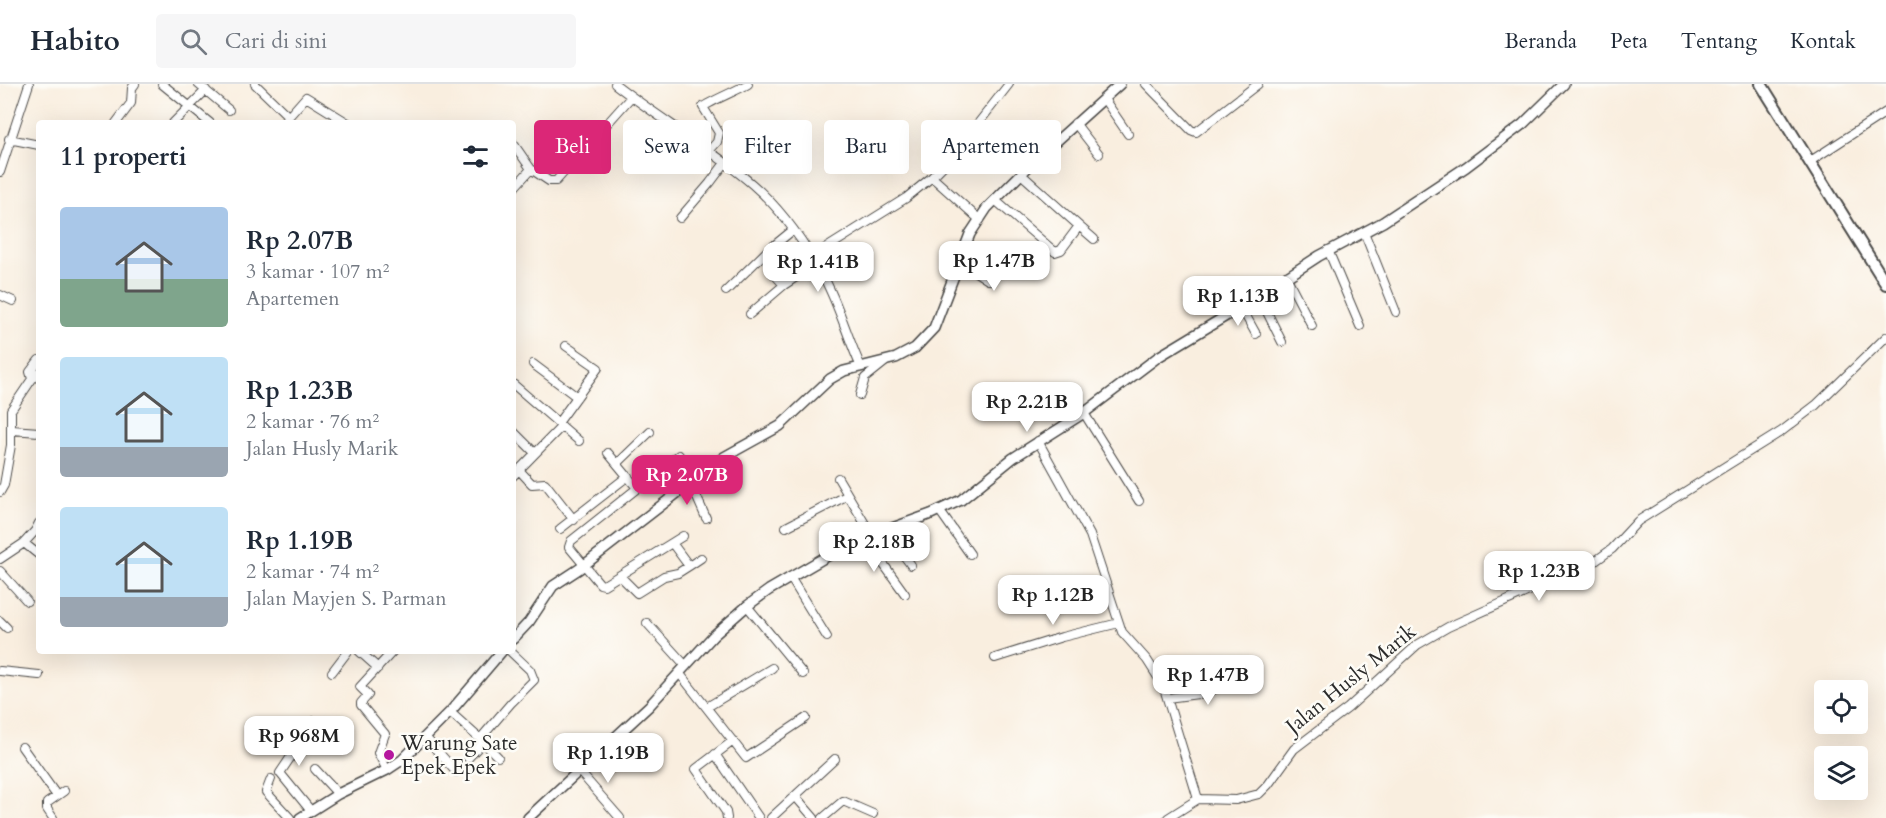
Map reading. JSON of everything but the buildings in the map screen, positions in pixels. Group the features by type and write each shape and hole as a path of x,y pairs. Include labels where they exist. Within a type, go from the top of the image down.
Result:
{"main road":[{"path":"1761,84 1886,284"}],"street":[{"path":"162,84 206,120"},
{"path":"198,84 229,110"},
{"path":"255,84 285,119 308,97 343,120"},
{"path":"615,84 664,120"},
{"path":"711,149 717,142 719,133 703,107 748,84"},
{"path":"750,314 814,260 906,198 932,177 951,158 1009,84"},
{"path":"1146,84 1191,130 1196,132 1258,84"},
{"path":"528,818 649,706 713,636 747,606 833,552 868,536 939,510 970,493 999,468 1038,441 1084,414 1158,357 1259,296 1328,250 1407,207 1510,135 1564,84"},
{"path":"0,172 27,85"},
{"path":"118,120 131,103 131,85"},
{"path":"1061,136 1116,86"},
{"path":"176,120 206,90"},
{"path":"516,147 531,169 549,181 556,181 631,97"},
{"path":"1104,99 1128,134"},
{"path":"1809,162 1886,112"},
{"path":"1075,123 1099,154"},
{"path":"0,135 36,144"},
{"path":"680,218 723,166"},
{"path":"516,186 531,169"},
{"path":"740,174 754,185 781,214 814,260 831,291 861,368"},
{"path":"516,636 529,622 553,586 729,454 780,426 830,379 844,371 889,360 915,348 934,328 970,234 995,200 1021,174 1094,238"},
{"path":"932,177 980,220"},
{"path":"995,200 1056,252 1061,250 1079,226"},
{"path":"726,291 766,252 793,230"},
{"path":"1364,232 1396,312"},
{"path":"959,261 991,280 1017,249"},
{"path":"1328,250 1360,326"},
{"path":"774,274 784,285"},
{"path":"1286,276 1312,326"},
{"path":"0,295 13,301"},
{"path":"1259,296 1282,342"},
{"path":"1241,307 1256,333"},
{"name":"Jalan Husly Marik","path":"1198,799 1236,800 1259,794 1294,749 1348,708 1417,645 1448,627 1582,569 1599,558 1612,549 1638,521 1791,425 1816,405 1886,337"},
{"path":"566,346 598,368 598,371 577,397 560,424 516,473 532,484 545,483 574,520"},
{"path":"860,395 865,378 889,360"},
{"path":"0,492 4,485 12,430 11,410 36,376 30,372 36,364"},
{"path":"533,364 577,397"},
{"path":"516,387 579,441"},
{"path":"1084,414 1139,501"},
{"path":"12,430 36,432"},
{"path":"618,464 650,432"},
{"path":"516,434 535,453"},
{"path":"1038,441 1090,535 1122,632 1154,670 1167,698 1198,799 1168,818"},
{"path":"608,453 637,488"},
{"path":"679,455 569,544 570,550 585,564 600,584 604,585 683,536"},
{"path":"560,530 628,476"},
{"path":"838,478 868,536 905,594"},
{"path":"691,484 706,518"},
{"path":"786,527 848,495"},
{"path":"939,510 970,554"},
{"path":"0,560 24,543 36,529"},
{"path":"884,530 911,565"},
{"path":"24,543 36,553"},
{"path":"672,543 689,566"},
{"path":"620,576 637,593 664,576 678,573 701,558"},
{"path":"0,571 27,601"},
{"path":"790,577 827,637"},
{"path":"747,606 803,674"},
{"path":"0,621 7,628"},
{"path":"647,623 683,670 707,707 743,755 748,758 806,718"},
{"path":"996,658 1062,637 1119,623"},
{"path":"332,672 346,654"},
{"path":"362,654 378,668"},
{"path":"387,770 378,753 385,734 361,703 368,695 360,687 390,654"},
{"path":"315,721 280,773 307,815 338,794 402,760 450,712 499,654"},
{"path":"468,758 511,703 534,680 530,670 513,654"},
{"path":"707,707 772,668"},
{"path":"0,671 39,675"},
{"path":"1167,698 1206,693 1239,677"},
{"path":"450,712 498,757"},
{"path":"426,738 456,772"},
{"path":"727,818 726,812 696,769 733,741"},
{"path":"22,747 61,794 47,805 46,809 53,818"},
{"path":"715,754 759,818"},
{"path":"771,818 835,759"},
{"path":"315,769 338,794"},
{"path":"579,771 616,817"},
{"path":"271,779 266,792 290,818"},
{"path":"795,796 814,818"},
{"path":"823,818 843,801 873,814"}],"place":[{"name":"Warung Sate Epek Epek","path":"389,755"}]}
